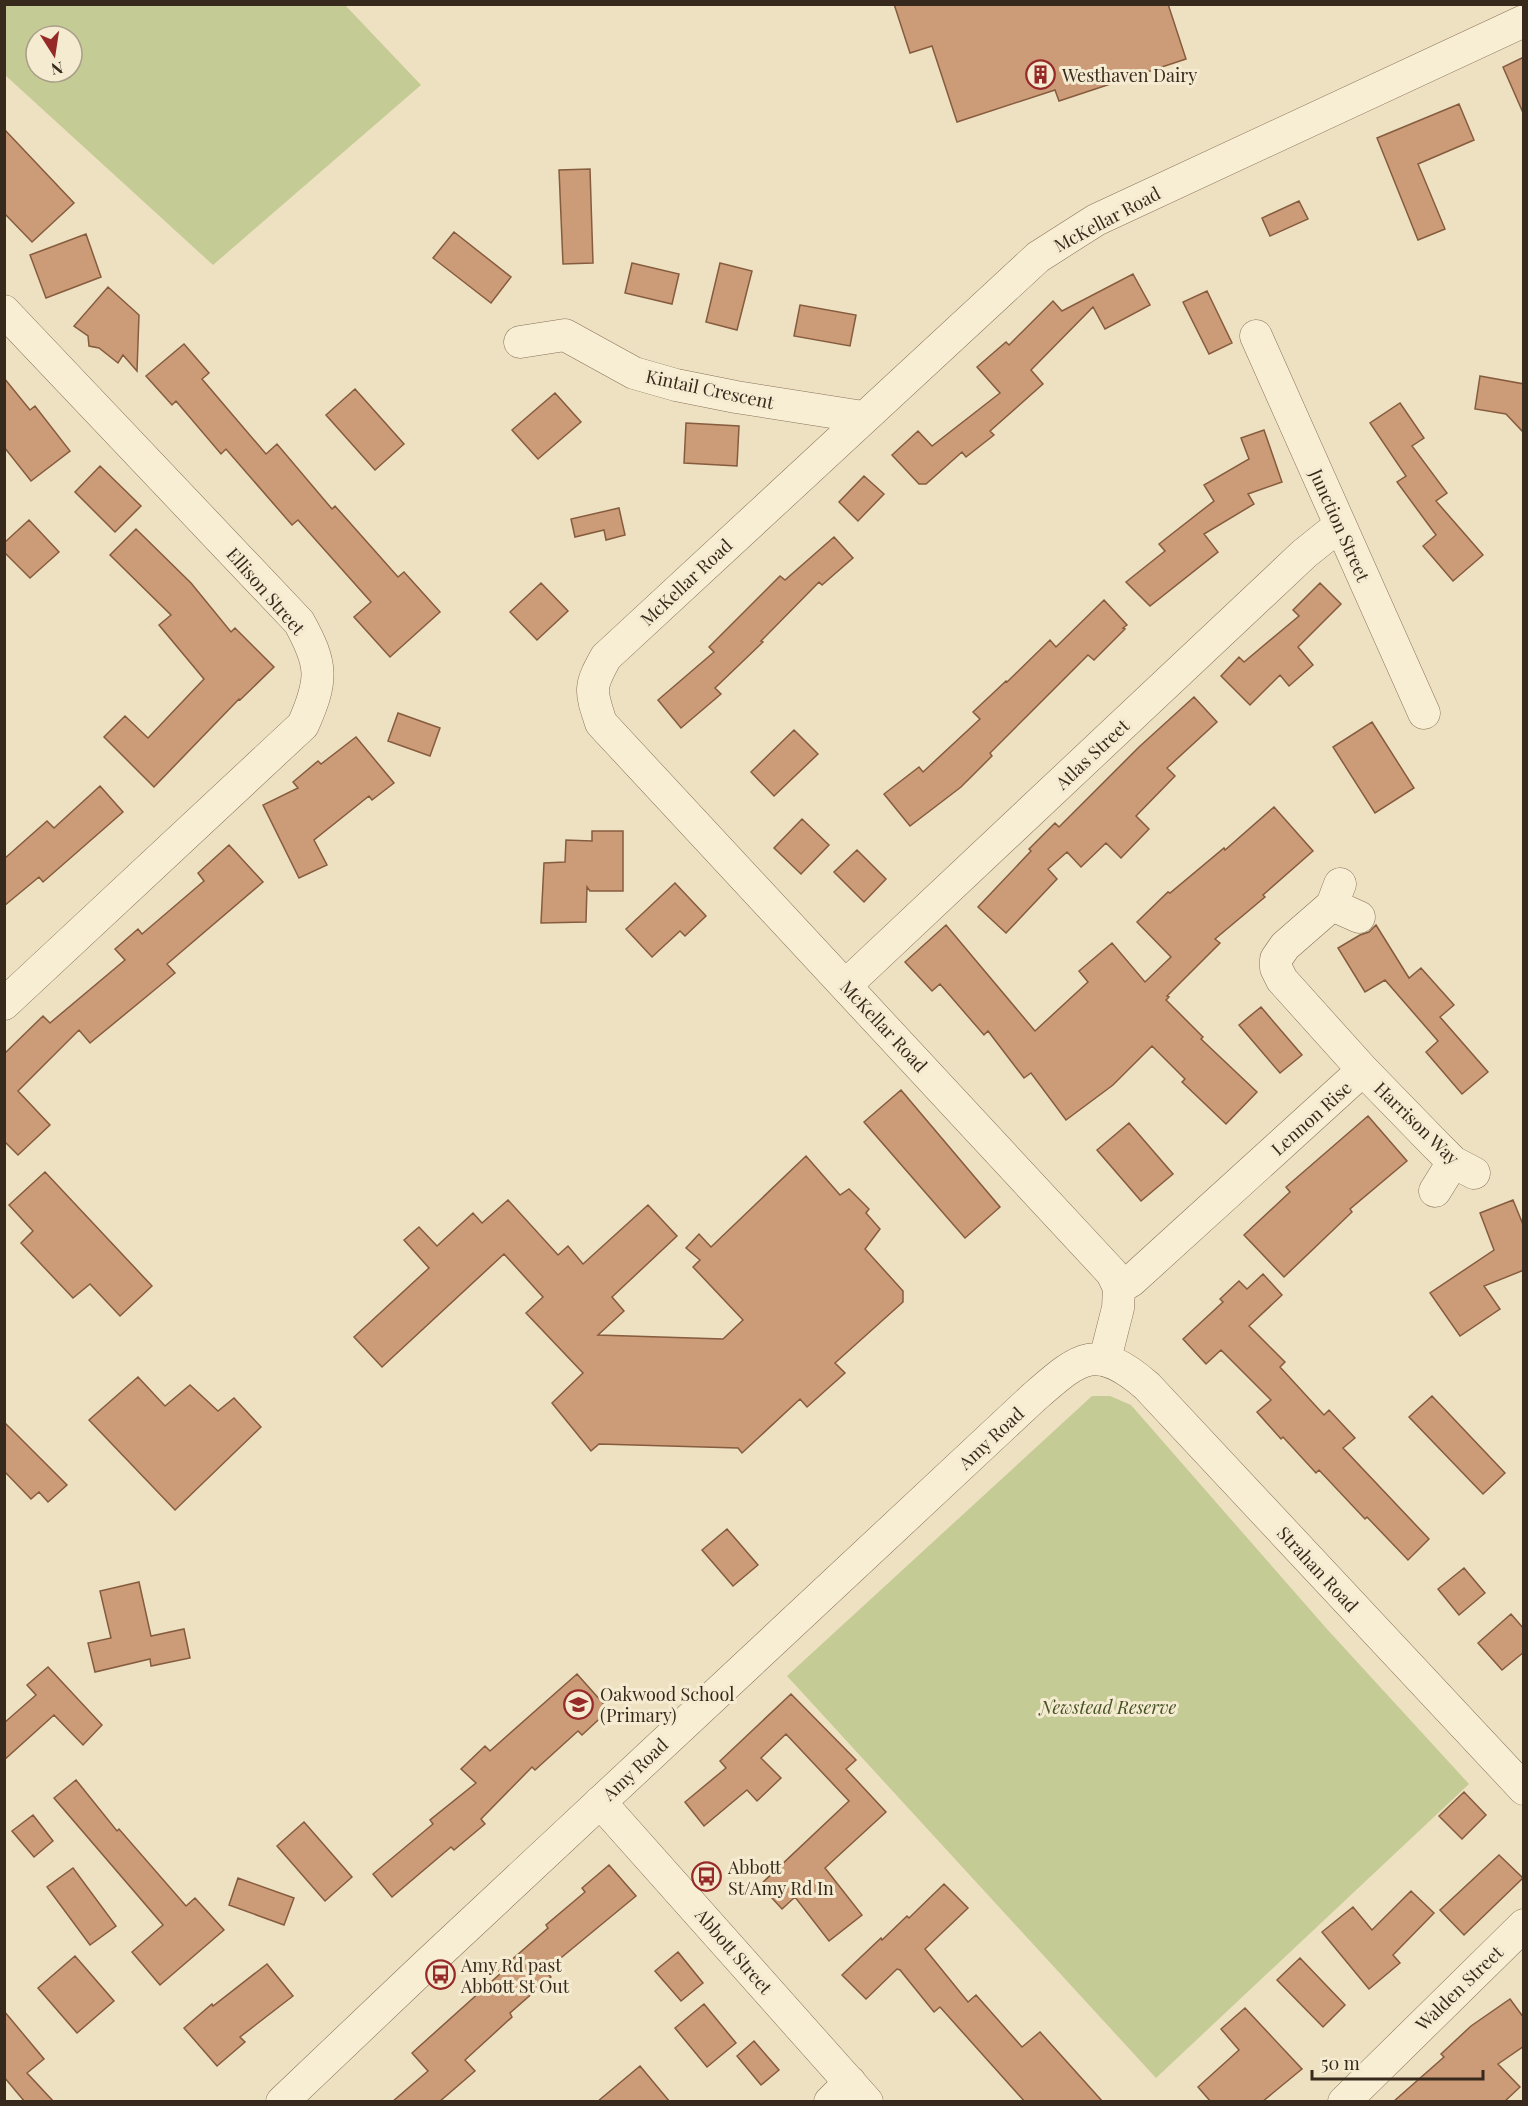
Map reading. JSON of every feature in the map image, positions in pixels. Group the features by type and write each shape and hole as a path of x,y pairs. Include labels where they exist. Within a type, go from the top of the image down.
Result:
{"street":[{"name":"McKellar Road","path":"1119,1288 1112,1273 1099,1258 601,723 593,699 594,679 606,657 1038,257 1096,220 1524,21"},
{"name":"Ellison Street","path":"4,310 299,622 314,649 318,674 315,698 303,725 4,1004"},
{"name":"Kintail Crescent","path":"520,342 564,324 634,373 676,385 736,397 863,417"},
{"name":"Junction Street","path":"1256,336 1424,713"},
{"name":"Atlas Street","path":"846,985 1304,554 1340,525"},
{"name":"Lennon Rise","path":"1119,1288 1131,1281 1363,1070 1282,980 1276,968 1276,959 1285,946 1344,902"},
{"name":"Harrison Way","path":"1363,1070 1463,1168 1435,1191"},
{"path":"1105,1359 1118,1308 1119,1288"},
{"name":"Strahan Road","path":"1105,1359 1121,1365 1147,1386 1524,1789"},
{"name":"Amy Road","path":"282,2102 1033,1398 1073,1366 1086,1360 1105,1359"},
{"name":"Abbott Street","path":"600,1802 849,2095"},
{"name":"Walden Street","path":"1344,2102 1524,1925"}],"green space":[{"path":"4,5 345,5 421,85 213,265 5,75"},
{"name":"Newstead Reserve","path":"1092,1396 1110,1396 1131,1405 1326,1628 1469,1784 1156,2078 787,1676"}],"building":[{"name":"Westhaven Dairy","path":"894,4 1168,4 1186,59 1059,101 1055,90 957,122 932,46 910,53"},
{"path":"1524,57 1524,115 1503,67"},
{"path":"1459,104 1474,140 1418,164 1445,229 1418,240 1377,138"},
{"path":"4,129 74,203 32,242 4,213"},
{"path":"590,169 593,263 563,264 559,170"},
{"path":"1299,201 1308,219 1270,236 1262,218"},
{"path":"454,232 511,277 491,303 433,258"},
{"path":"86,234 101,277 46,298 30,255"},
{"path":"632,263 679,274 672,304 625,293"},
{"path":"720,263 752,271 737,330 706,322"},
{"path":"1133,274 1150,305 1105,329 1093,307 1031,370 1043,384 990,431 994,435 966,457 962,452 926,484 919,484 892,455 918,431 932,446 1000,393 977,367 1006,342 1009,345 1053,301 1062,311"},
{"path":"108,287 139,315 137,371 123,355 118,363 99,348 89,346 88,336 74,326"},
{"path":"1207,291 1232,343 1209,354 1183,302"},
{"path":"800,305 856,315 850,346 794,336"},
{"path":"184,344 209,373 202,379 266,454 277,444 332,509 335,506 398,577 404,572 440,612 390,657 354,617 371,602 298,520 292,525 226,449 221,454 176,401 172,405 146,376"},
{"path":"1480,376 1524,384 1524,433 1506,414 1475,409"},
{"path":"4,378 30,410 35,406 70,451 31,481 4,447"},
{"path":"355,389 404,444 375,470 326,415"},
{"path":"555,393 581,422 538,459 512,430"},
{"path":"1400,403 1424,438 1412,446 1447,493 1436,501 1483,555 1453,581 1423,546 1436,535 1397,482 1406,476 1370,423"},
{"path":"686,423 739,426 737,466 684,463"},
{"path":"1264,430 1282,482 1248,494 1254,504 1204,534 1218,552 1150,606 1126,582 1165,551 1159,544 1214,501 1204,485 1249,459 1241,438"},
{"path":"100,466 141,506 115,532 75,492"},
{"path":"864,476 884,494 858,521 839,502"},
{"path":"619,508 625,535 606,540 604,530 575,537 571,519"},
{"path":"29,520 59,552 30,578 4,552 4,543"},
{"path":"136,529 191,583 231,632 235,628 274,667 239,699 154,787 104,737 125,716 148,738 204,679 159,625 171,615 110,555"},
{"path":"834,537 853,558 822,585 819,582 761,641 763,642 715,688 721,694 681,728 658,700 714,652 709,647 780,576 785,580"},
{"path":"541,583 568,611 537,640 510,612"},
{"path":"1320,583 1341,604 1298,647 1313,665 1289,686 1280,675 1250,705 1221,676 1239,657 1244,662 1299,616 1293,610"},
{"path":"1104,600 1127,625 1123,628 1125,629 1094,660 1088,655 990,753 992,756 961,787 910,826 884,794 919,767 923,772 980,719 973,712 1050,640 1056,647"},
{"path":"1194,697 1217,722 1167,768 1175,776 1136,816 1149,829 1121,858 1106,843 1081,867 1067,852 1048,869 1057,879 1006,933 978,907 1055,823 1059,827 1139,747"},
{"path":"398,713 440,728 430,756 388,741"},
{"path":"1372,722 1414,788 1375,813 1333,747"},
{"path":"794,730 818,754 774,796 751,772"},
{"path":"356,737 394,783 372,800 369,796 314,840 327,865 299,878 263,805 298,788 293,782 318,761 321,764"},
{"path":"100,786 123,812 43,882 39,877 4,906 4,859 47,821 54,828"},
{"path":"1274,807 1313,851 1263,895 1265,897 1215,939 1220,943 1167,996 1169,997 1166,1000 1203,1037 1201,1039 1257,1092 1226,1124 1182,1082 1185,1079 1152,1046 1113,1085 1066,1120 1031,1073 1024,1078 988,1031 984,1035 940,984 932,991 905,962 946,925 1035,1031 1088,982 1079,971 1112,943 1145,982 1171,957 1137,922 1168,892 1170,893 1224,848 1225,850"},
{"path":"802,819 829,845 801,874 774,848"},
{"path":"592,831 623,831 623,891 590,891 587,887 586,922 541,923 544,863 565,862 566,840 592,841"},
{"path":"229,845 263,882 167,964 175,973 90,1043 79,1030 18,1091 50,1125 18,1155 4,1141 4,1054 43,1016 50,1023 125,960 115,949 138,929 142,934 204,881 198,873"},
{"path":"857,850 886,879 864,902 834,872"},
{"path":"675,883 706,916 685,936 680,931 652,957 626,929"},
{"path":"1376,925 1409,978 1421,968 1454,1005 1440,1017 1488,1072 1462,1094 1426,1052 1438,1041 1385,980 1365,992 1338,948 1369,932"},
{"path":"1261,1007 1302,1055 1280,1073 1239,1025"},
{"path":"901,1090 1000,1207 965,1238 864,1122"},
{"path":"1368,1116 1407,1161 1350,1209 1352,1212 1284,1277 1244,1235 1290,1192 1286,1187"},
{"path":"1129,1123 1173,1174 1141,1201 1097,1150"},
{"path":"806,1156 840,1195 849,1189 869,1209 866,1213 880,1229 865,1249 903,1291 903,1302 835,1363 845,1373 807,1407 800,1399 742,1453 738,1448 599,1444 591,1451 552,1403 583,1373 526,1313 543,1297 504,1254 382,1367 354,1337 429,1268 404,1240 419,1227 437,1246 473,1213 482,1223 508,1200 558,1255 568,1246 583,1264 648,1205 677,1236 612,1297 624,1311 598,1335 723,1339 743,1320 693,1267 700,1260 686,1248 699,1234 711,1247"},
{"path":"45,1172 152,1286 120,1316 90,1284 73,1298 21,1243 33,1231 9,1205"},
{"path":"1513,1200 1524,1227 1524,1270 1484,1286 1500,1309 1460,1336 1430,1293 1494,1250 1480,1213"},
{"path":"1263,1274 1282,1295 1249,1326 1285,1362 1280,1367 1324,1415 1329,1410 1355,1438 1343,1448 1429,1539 1408,1560 1319,1470 1316,1473 1283,1437 1281,1439 1257,1412 1271,1400 1221,1350 1206,1364 1183,1339 1223,1302 1220,1299 1239,1281 1247,1289"},
{"path":"138,1377 165,1406 190,1385 218,1411 234,1398 261,1427 175,1510 89,1420"},
{"path":"1432,1396 1505,1473 1483,1494 1409,1417"},
{"path":"4,1422 67,1485 48,1502 39,1492 31,1499 4,1471"},
{"path":"727,1529 758,1565 733,1586 702,1550"},
{"path":"1464,1568 1485,1593 1459,1615 1438,1589"},
{"path":"139,1582 151,1636 184,1629 190,1658 151,1666 150,1659 95,1672 88,1643 111,1638 100,1591"},
{"path":"1511,1614 1524,1629 1524,1652 1502,1670 1478,1643"},
{"path":"48,1667 102,1725 83,1745 54,1715 4,1760 4,1723 36,1695 27,1685"},
{"path":"577,1674 609,1710 582,1735 578,1731 535,1770 532,1767 481,1819 485,1824 454,1850 451,1847 392,1897 373,1874 433,1824 430,1820 476,1783 461,1769 485,1746 490,1751"},
{"path":"791,1694 856,1760 846,1769 886,1812 825,1868 862,1915 829,1941 795,1897 782,1909 760,1885 849,1801 786,1734 761,1758 781,1778 757,1801 747,1790 704,1826 685,1802 726,1768 720,1761"},
{"path":"76,1780 117,1831 119,1829 186,1906 195,1898 224,1930 160,1985 132,1952 163,1925 54,1798"},
{"path":"1464,1792 1486,1815 1462,1839 1439,1816"},
{"path":"33,1815 53,1841 34,1857 12,1831"},
{"path":"304,1822 352,1877 325,1901 277,1846"},
{"path":"1499,1855 1523,1878 1464,1935 1440,1910"},
{"path":"609,1865 636,1896 545,1971 551,1977 510,2013 512,2017 465,2060 475,2071 439,2102 392,2102 428,2071 412,2053 501,1973 499,1971 548,1928 546,1925 585,1892 582,1888"},
{"path":"73,1868 116,1926 90,1945 47,1887"},
{"path":"238,1878 294,1898 284,1925 229,1905"},
{"path":"944,1884 968,1908 925,1949 968,2002 976,1995 1022,2047 1040,2032 1103,2102 1025,2102 940,2007 934,2012 900,1970 897,1969 866,1999 842,1975 881,1938 882,1940 907,1916 909,1918"},
{"path":"1411,1891 1434,1913 1393,1955 1400,1963 1369,1989 1322,1932 1353,1907 1372,1930"},
{"path":"678,1952 703,1983 681,2001 655,1971"},
{"path":"75,1956 114,2001 77,2033 38,1988"},
{"path":"1300,1958 1345,2005 1323,2027 1277,1980"},
{"path":"267,1964 293,1996 240,2037 245,2042 217,2066 184,2028 212,2004 213,2006"},
{"path":"1510,1999 1524,2018 1524,2046 1498,2064 1520,2087 1504,2102 1393,2102 1444,2057 1441,2054 1471,2026"},
{"path":"704,2004 736,2043 707,2067 675,2028"},
{"path":"1245,2008 1302,2069 1262,2102 1211,2102 1198,2087 1239,2050 1221,2029"},
{"path":"4,2011 44,2059 27,2073 54,2102 25,2102 4,2077"},
{"path":"754,2041 779,2070 761,2085 737,2056"},
{"path":"640,2066 670,2102 597,2102"}],"place":[{"name":"Westhaven Dairy","path":"1041,75"},
{"name":"Oakwood School (Primary)","path":"579,1704"},
{"name":"Abbott St/Amy Rd In","path":"707,1877"},
{"name":"Amy Rd past Abbott St Out","path":"440,1975"}]}
